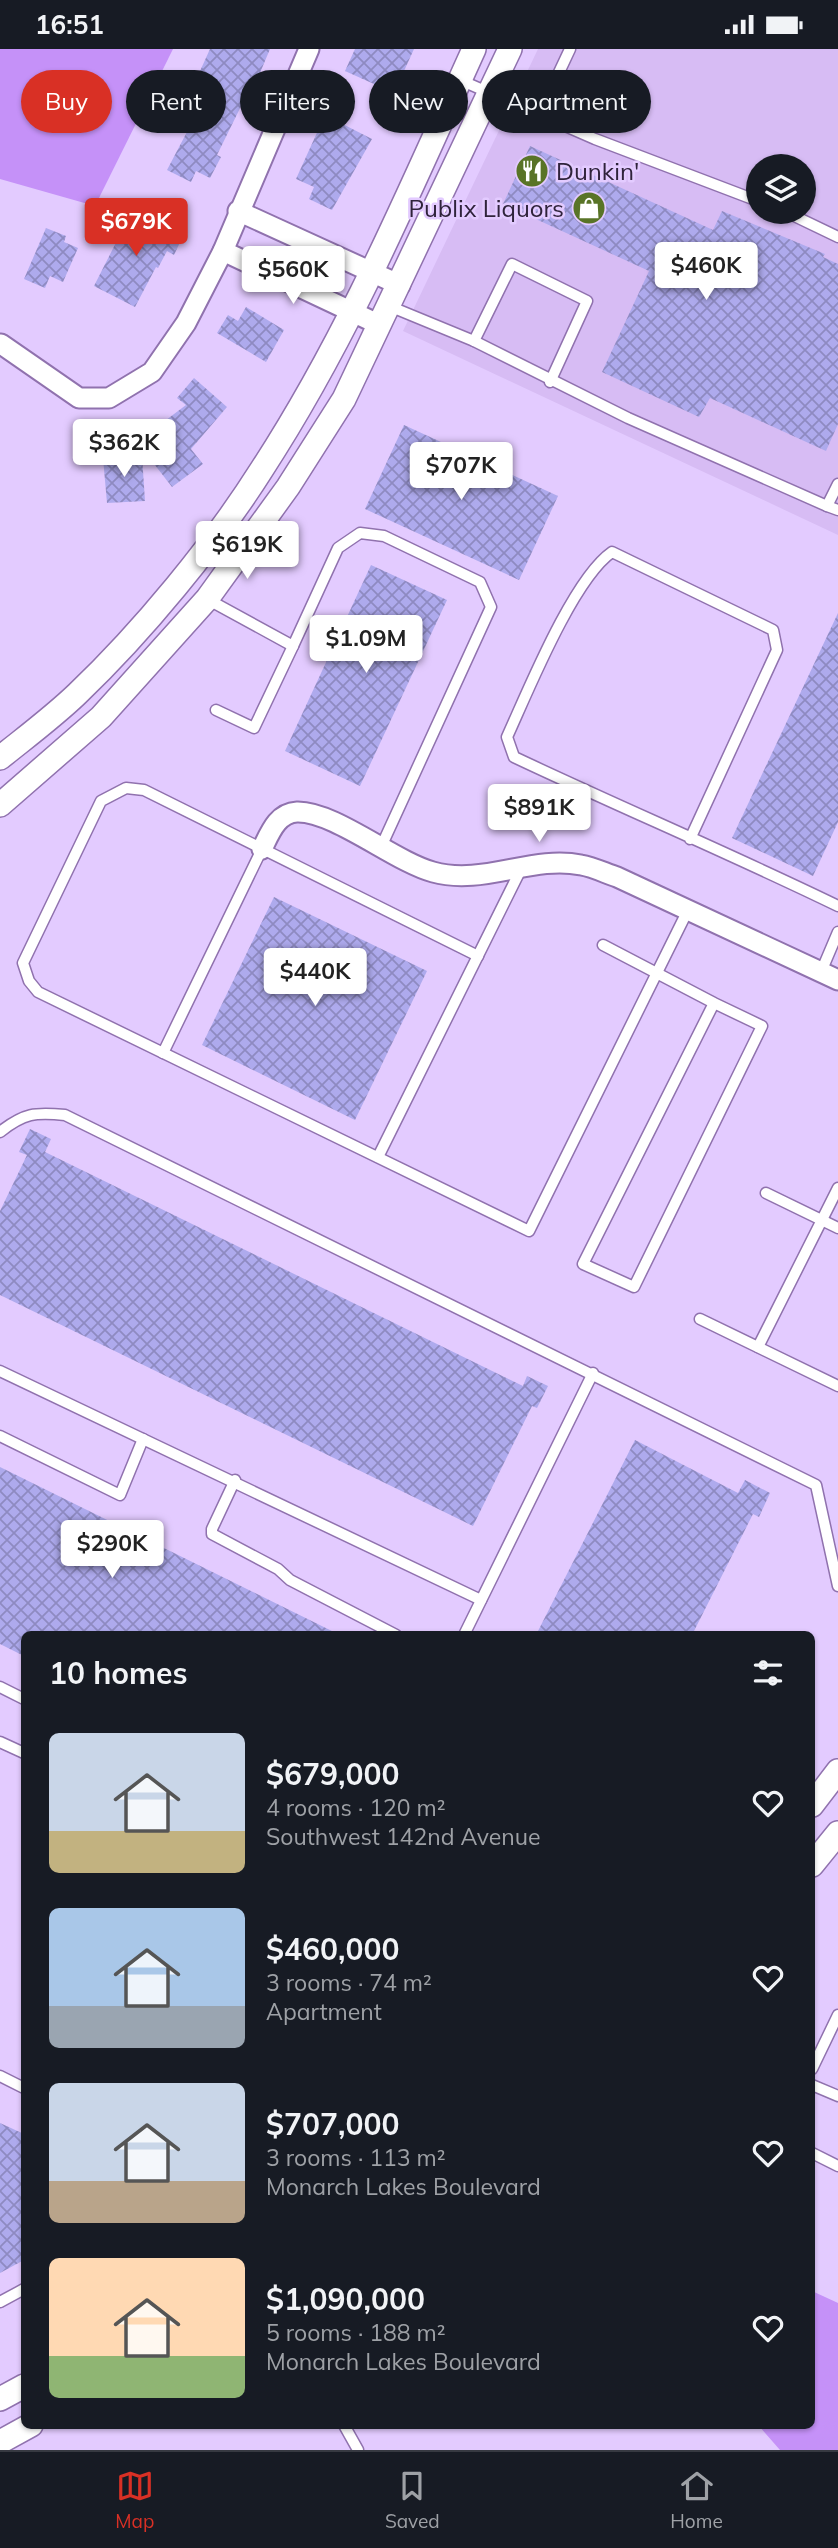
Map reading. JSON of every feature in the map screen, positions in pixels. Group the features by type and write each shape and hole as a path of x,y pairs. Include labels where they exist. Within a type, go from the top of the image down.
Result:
{"street":[{"path":"1,344 79,398 110,398 152,372 186,323 223,251 309,49"},
{"path":"465,70 474,49"},
{"path":"500,70 510,49"},
{"path":"0,805 101,717 207,599 302,465 344,399 482,110"},
{"path":"0,758 77,694 179,582 261,471 313,386 352,312 436,133"},
{"path":"238,211 400,285"},
{"path":"223,251 352,312 385,316"},
{"path":"262,849 273,827 286,814 299,812 321,818 432,872 466,877 541,865 581,865 688,910 830,976"},
{"path":"815,1801 838,1771"},
{"path":"815,1860 838,1833"},
{"path":"0,2399 21,2388"},
{"path":"0,2442 24,2429"}],"lane":[{"path":"560,70 570,49"},
{"path":"585,133 746,196"},
{"path":"811,224 838,237"},
{"path":"474,341 512,264 587,301 550,381"},
{"path":"385,316 474,341 550,381 838,510"},
{"path":"827,506 838,484"},
{"path":"216,710 254,728 338,548 360,533 384,536 480,582 491,607 381,847"},
{"path":"690,839 778,650 773,629 612,552 596,563 548,648 507,737 514,757 690,839 838,906"},
{"path":"207,599 293,646"},
{"path":"478,955 144,790 127,788 114,792 101,801 23,963 29,981 38,992 529,1231 688,910"},
{"path":"163,1053 262,849"},
{"path":"378,1157 521,869"},
{"path":"830,976 838,932"},
{"path":"603,944 762,1026 634,1287 583,1263 714,1003"},
{"path":"0,1132 14,1121 35,1112 65,1115 816,1485 838,1586"},
{"path":"758,1347 838,1188"},
{"path":"766,1193 838,1229"},
{"path":"700,1319 838,1386"},
{"path":"0,1371 143,1440 235,1480 481,1599"},
{"path":"466,1631 593,1373"},
{"path":"0,1436 120,1495 143,1440"},
{"path":"235,1480 215,1520 212,1534 278,1569 290,1580 388,1631"},
{"path":"0,1687 21,1698"},
{"path":"0,1742 21,1752"},
{"path":"815,2063 838,2015"},
{"path":"0,2076 21,2086"},
{"path":"815,2086 838,2096"},
{"path":"815,2154 838,2165"},
{"path":"0,2302 21,2291"},
{"path":"346,2429 358,2450"}],"shaded area":[{"path":"0,49 173,49 163,70 126,70 126,133 131,133 95,206 0,179"},
{"path":"538,49 838,49 838,535 403,331 498,133 651,133 651,70 528,70"},
{"path":"815,2292 838,2303 838,2450 780,2450 762,2429 815,2429"}],"building":[{"path":"210,49 270,49 261,70 240,70 240,108 217,155 221,157 210,178 196,171 191,182 167,170 186,133 226,133 226,70 200,70"},
{"path":"355,49 414,49 404,70 369,70 369,82 355,75 355,70 345,70"},
{"path":"355,130 372,139 332,210 309,199 314,187 296,179 317,133 355,133"},
{"path":"530,146 713,230 722,211 746,221 746,224 753,224 825,254 823,257 838,264 838,424 826,451 710,398 699,417 602,372 649,271 503,204"},
{"path":"132,211 183,236 174,255 167,251 158,268 156,267 135,307 94,286"},
{"path":"46,228 66,236 64,242 78,248 63,282 50,276 45,288 24,279"},
{"path":"246,307 284,330 266,362 217,333 228,315 238,321"},
{"path":"194,378 227,407 191,449 203,464 172,487 137,442 186,405 177,398"},
{"path":"404,425 558,496 519,580 365,509"},
{"path":"142,456 145,501 107,503 103,458"},
{"path":"371,565 447,600 360,786 285,751"},
{"path":"838,613 838,822 813,876 732,838"},
{"path":"274,897 427,971 355,1120 202,1045"},
{"path":"30,1129 51,1139 45,1152 523,1386 527,1376 548,1386 537,1408 532,1406 473,1526 0,1295 0,1211 27,1155 19,1152"},
{"path":"635,1440 738,1493 745,1480 770,1493 759,1517 753,1514 694,1631 538,1631"},
{"path":"0,1467 332,1631 21,1631 21,1654 0,1644"},
{"path":"0,2123 21,2133 21,2262 0,2273"}],"place":[{"name":"Dunkin'","path":"532,171"},
{"name":"Publix Liquors","path":"589,208"}]}
